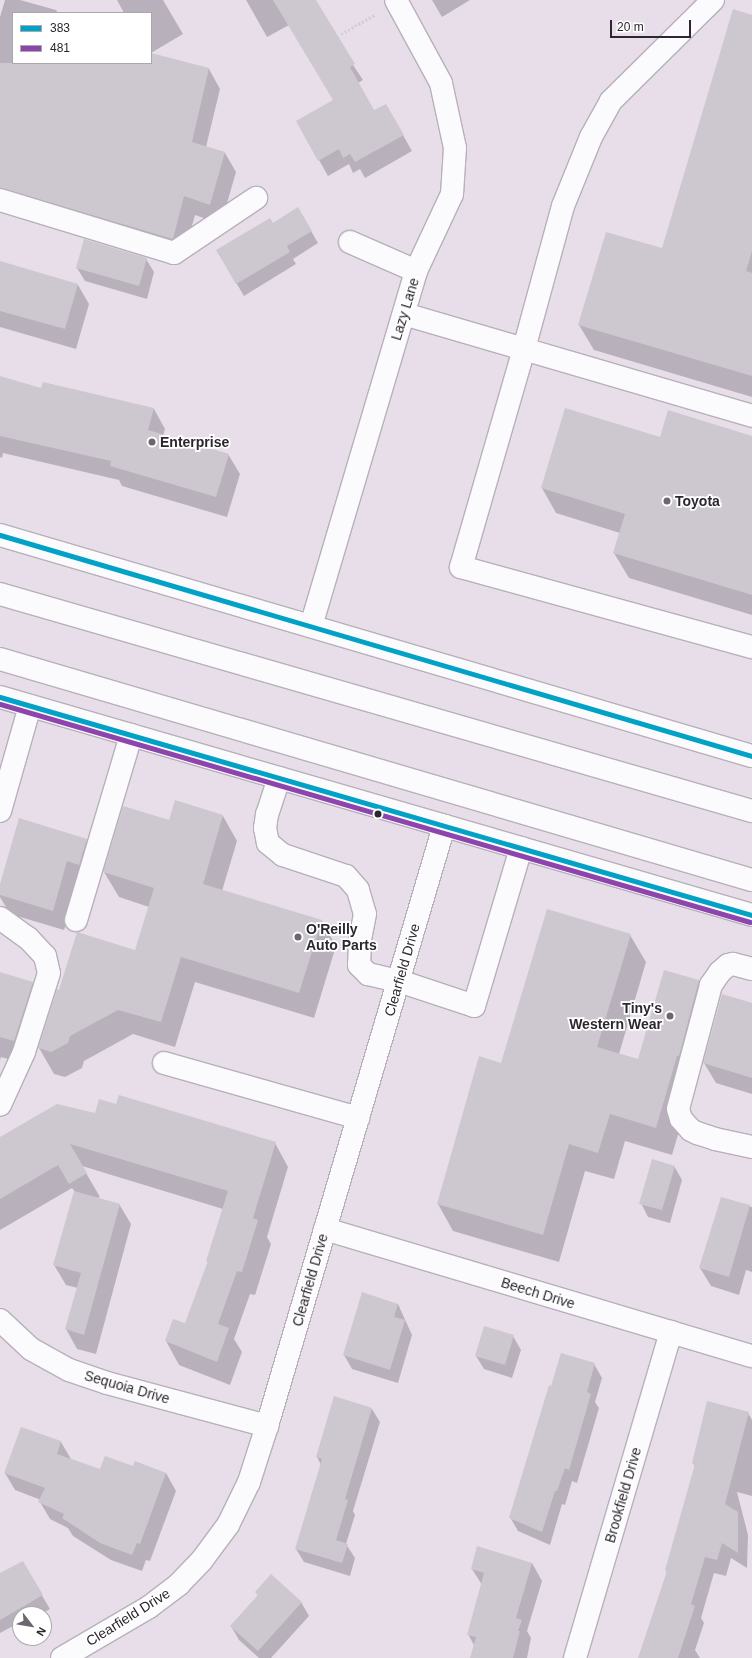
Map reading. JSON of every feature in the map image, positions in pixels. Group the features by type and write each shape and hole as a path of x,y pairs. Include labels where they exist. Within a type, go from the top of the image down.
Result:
{"main road":[{"path":"713,0 611,101 583,156 563,206 524,349 461,567 752,647"},
{"name":"Lazy Lane","path":"311,626 416,271 452,194 455,148 441,83 397,1"},
{"path":"0,200 174,254 256,198"},
{"path":"350,242 416,271"},
{"path":"404,314 752,416"},
{"path":"0,535 752,756"},
{"path":"0,594 752,811"},
{"path":"0,658 752,880"},
{"path":"0,697 752,915"},
{"path":"0,811 30,706"},
{"path":"76,920 131,735"},
{"path":"279,778 267,814 265,828 268,843 283,855 346,876 358,890 364,914 360,940 359,965 368,974 399,981 474,1006 521,848"},
{"name":"Clearfield Drive","path":"62,1658 149,1607 179,1584 202,1560 228,1525 249,1482 267,1426 444,826"},
{"path":"0,918 28,938 45,956 49,973 24,1052 6,1080 0,1106"},
{"path":"752,969 732,964 728,965 720,972 711,985 678,1109 681,1119 691,1130 715,1140 752,1147"},
{"path":"164,1064 358,1118"},
{"name":"Beech Drive","path":"325,1229 752,1356"},
{"name":"Sequoia Drive","path":"0,1320 31,1349 69,1370 107,1383 267,1426"},
{"name":"Brookfield Drive","path":"575,1658 671,1332"}],"path":[{"path":"341,34 397,1"}],"building":[{"path":"273,0 316,0 355,64 350,67 374,110 386,104 404,135 355,162 350,154 343,158 339,149 318,161 296,121 333,100"},
{"path":"733,9 752,15 752,251 746,271 752,273 752,376 578,325 606,232 662,248"},
{"path":"152,53 209,68 192,142 225,152 210,205 184,196 173,239 0,188 0,63 152,64"},
{"path":"298,207 312,231 287,246 290,252 236,284 216,250 270,218 273,223"},
{"path":"84,239 147,258 139,286 76,268"},
{"path":"0,261 78,284 65,329 0,311"},
{"path":"0,376 41,388 43,382 154,408 148,430 229,454 216,497 110,466 111,461 0,436"},
{"name":"Toyota","path":"565,408 660,437 668,410 752,436 752,595 613,553 625,514 541,488"},
{"path":"175,800 223,815 203,884 322,920 299,993 181,957 161,1022 118,1010 70,1036 68,1043 51,1052 38,1048 57,989 59,990 77,932 135,950 154,888 103,872 123,806 169,820"},
{"path":"19,818 87,839 79,865 67,861 53,911 0,895 0,884"},
{"path":"547,909 631,934 597,1047 638,1059 664,970 699,980 679,1056 677,1056 656,1128 610,1114 598,1153 569,1144 543,1235 437,1204 479,1056 501,1063"},
{"path":"0,972 33,982 14,1041 0,1037"},
{"path":"722,994 752,1003 752,1078 703,1063"},
{"path":"119,1095 276,1142 253,1218 258,1220 242,1272 237,1271 218,1324 229,1328 217,1362 165,1341 173,1319 185,1323 208,1261 206,1261 228,1191 70,1144 87,1173 69,1184 58,1165 0,1199 0,1137 57,1104 95,1113 99,1099 116,1104"},
{"path":"652,1159 675,1166 662,1210 639,1204"},
{"path":"74,1191 120,1204 84,1335 65,1329 81,1273 53,1265"},
{"path":"721,1197 750,1205 729,1277 699,1268"},
{"path":"362,1292 398,1304 394,1317 405,1320 390,1370 343,1355"},
{"path":"484,1326 514,1335 505,1365 475,1356"},
{"path":"561,1353 595,1363 587,1392 591,1394 569,1470 565,1468 557,1491 555,1491 542,1532 509,1518 549,1385 551,1386"},
{"path":"334,1396 372,1408 345,1499 348,1500 336,1540 348,1544 342,1563 295,1549 322,1459 316,1457"},
{"path":"707,1401 749,1412 725,1504 738,1512 738,1553 722,1543 717,1560 705,1557 691,1604 695,1606 678,1658 638,1658 667,1571 665,1570 695,1464 692,1463"},
{"path":"21,1427 61,1441 57,1454 100,1469 105,1456 133,1466 135,1461 166,1473 140,1544 137,1543 132,1555 100,1543 62,1518 64,1514 38,1502 45,1488 4,1473"},
{"path":"477,1546 532,1563 516,1618 522,1620 518,1631 520,1631 513,1658 470,1658 476,1637 467,1635 484,1573 471,1569"},
{"path":"23,1561 43,1595 24,1606 12,1606 12,1613 0,1620 0,1573"},
{"path":"271,1574 302,1602 258,1651 230,1626 258,1595 255,1592"}],"transit line":[{"name":"383","path":"0,535 752,756"},
{"name":"383","path":"0,697 752,915"},
{"name":"481","path":"0,704 750,922"}],"place":[{"name":"Enterprise","path":"152,442"},
{"name":"Toyota","path":"667,501"},
{"name":"O'Reilly Auto Parts","path":"298,937"},
{"name":"Tiny's Western Wear","path":"670,1016"}]}
